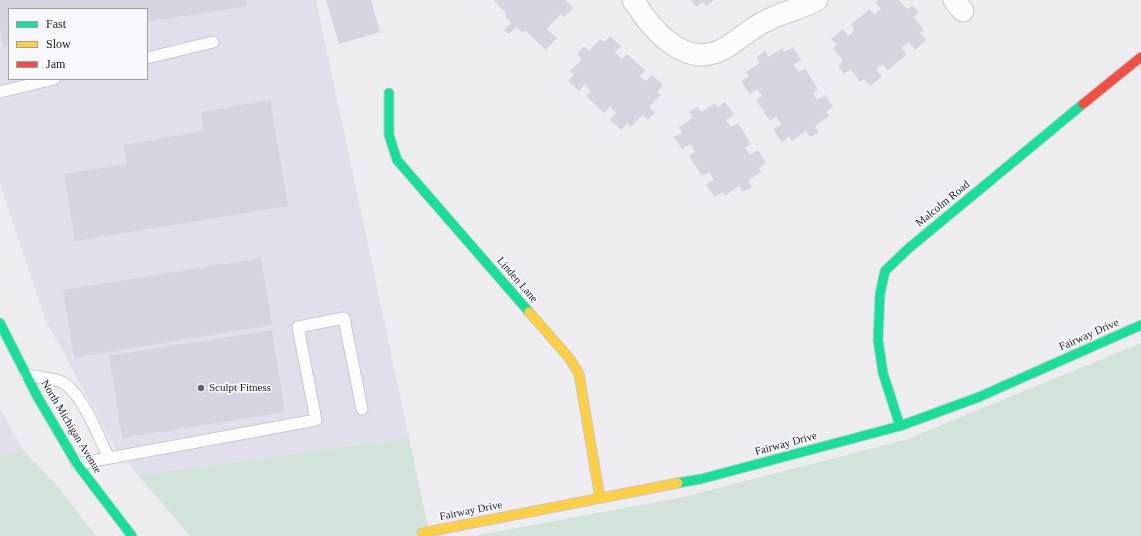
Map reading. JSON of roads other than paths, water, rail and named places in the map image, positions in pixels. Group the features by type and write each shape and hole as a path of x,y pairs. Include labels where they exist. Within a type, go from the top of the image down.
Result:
{"street":[{"path":"633,0 643,16 663,38 679,50 693,54 709,54 724,48 767,20 817,0"},
{"name":"Malcolm Road","path":"900,426 882,373 878,340 880,294 885,271 909,248 1141,57"},
{"name":"Linden Lane","path":"389,93 388,134 390,147 397,160 570,359 579,374 600,498"},
{"name":"North Michigan Avenue","path":"0,324 26,375 77,464 132,536"},
{"name":"Fairway Drive","path":"422,533 700,479 900,426 979,397 1141,325"}],"lane":[{"path":"148,58 213,42"},
{"path":"0,92 50,80"},
{"path":"77,464 316,420 298,327 344,318 362,409"},
{"path":"26,375 60,381 73,391 109,458"}],"place":[{"name":"Sculpt Fitness","path":"201,388"}]}
